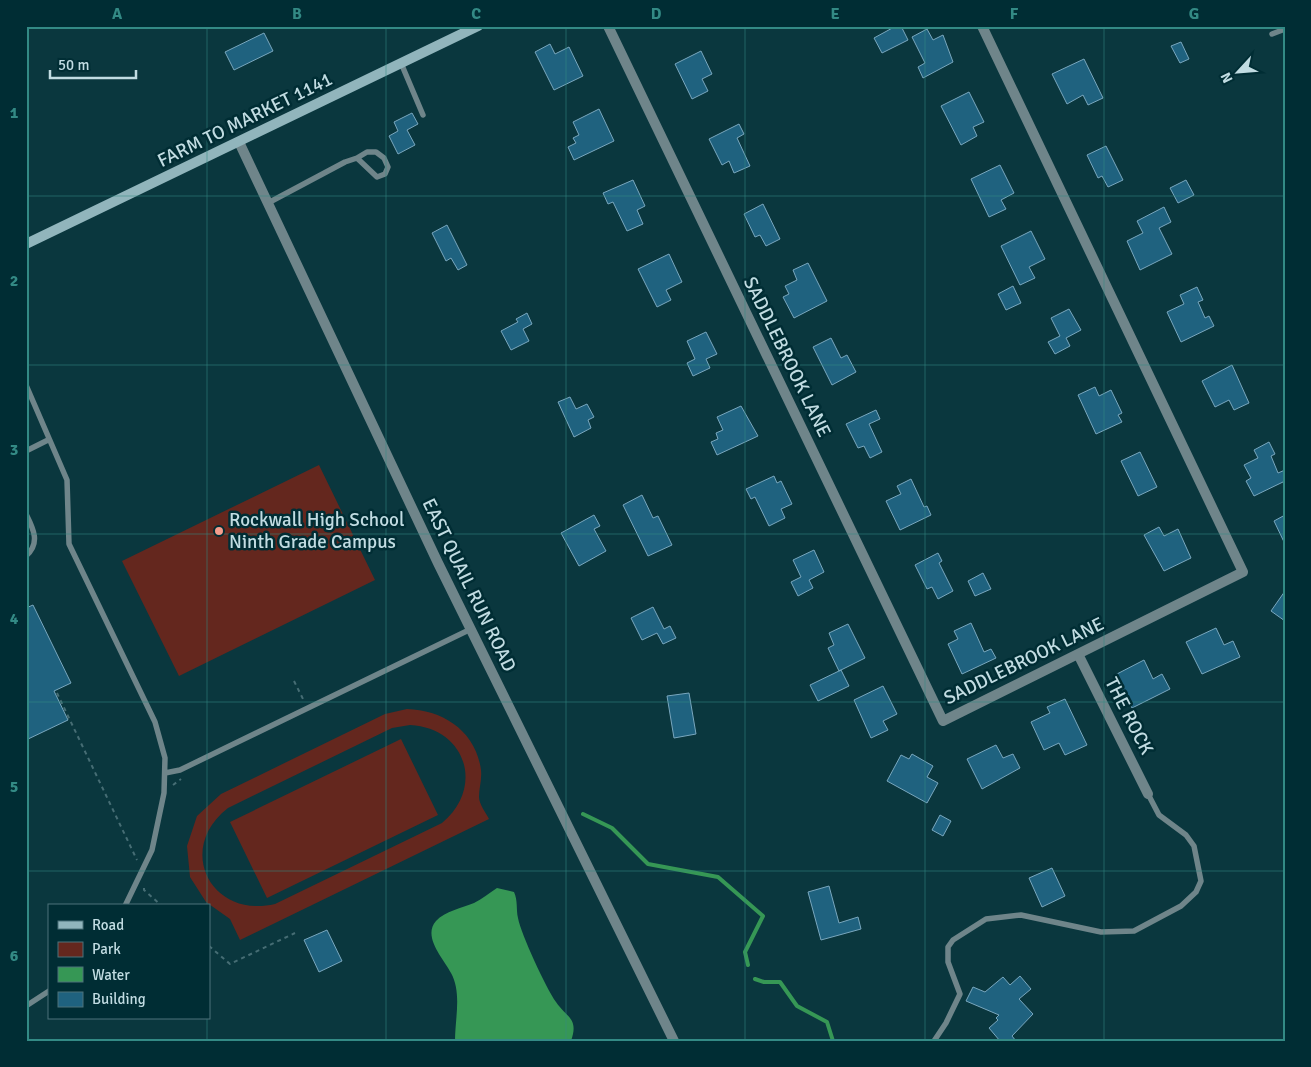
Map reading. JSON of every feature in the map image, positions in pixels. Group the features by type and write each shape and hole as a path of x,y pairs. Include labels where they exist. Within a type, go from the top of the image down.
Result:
{"street":[{"name":"FARM TO MARKET 1141","path":"26,244 478,26"},
{"name":"SADDLEBROOK LANE","path":"608,26 943,721 1243,572 982,26"},
{"name":"EAST QUAIL RUN ROAD","path":"240,142 471,629 674,1041"},
{"name":"THE ROCK","path":"1078,654 1148,794"}],"lane":[{"path":"1272,34 1285,29"},
{"path":"401,63 423,115"},
{"path":"268,203 367,152 376,152 388,167 385,174 377,177 357,158"},
{"path":"26,385 42,416 48,440 67,480 69,544 155,722 165,758 164,792 152,850 126,904"},
{"path":"26,451 48,440"},
{"path":"26,514 36,537 33,548 26,556"},
{"path":"164,772 180,770 471,629"},
{"path":"934,1041 946,1023 960,994 948,962 948,947 953,940 986,920 1021,915 1101,932 1134,931 1181,906 1196,892 1201,880 1194,846 1186,835 1159,815 1148,794"},
{"path":"26,1006 48,992"}],"path":[{"path":"294,681 307,708"},
{"path":"57,693 148,879 144,890 160,904"},
{"path":"172,788 176,782 188,776"},
{"path":"210,947 230,964 296,933"}],"green space":[{"path":"319,465 375,580 179,676 122,561"},
{"path":"407,709 420,710 445,718 456,725 472,744 478,756 481,770 479,800 489,819 240,940 230,919 206,902 190,877 187,846 197,816 221,794 385,714","holes":["410,725 429,729 445,737 456,748 463,762 466,777 463,793 455,809 442,823 275,904 252,906 233,901 218,891 208,877 203,860 204,842 212,825 228,808 392,728"]},
{"path":"401,739 438,815 267,898 230,822"}],"water":[{"path":"497,888 514,892 520,926 534,961 552,995 573,1023 571,1041 455,1041 456,989 451,973 439,955 433,941 432,927 444,915 480,900"}],"building":[{"path":"896,26 901,26 908,40 882,53 874,38"},
{"path":"927,29 933,40 943,35 953,62 923,78 918,67 925,63 912,37"},
{"path":"264,33 273,51 234,70 225,52"},
{"path":"1181,42 1189,59 1180,63 1171,46"},
{"path":"550,44 555,54 569,47 583,76 554,90 535,52"},
{"path":"701,51 712,74 702,79 708,91 692,99 675,64"},
{"path":"1084,59 1103,98 1088,105 1083,95 1067,104 1052,74"},
{"path":"969,92 984,122 973,127 977,136 961,145 941,106"},
{"path":"599,109 614,141 574,160 568,147 576,143 573,138 579,135 573,122"},
{"path":"412,113 418,124 407,130 415,145 398,154 389,136 398,131 394,122"},
{"path":"739,124 744,134 737,138 750,166 734,173 729,161 722,165 709,139"},
{"path":"1106,146 1123,180 1108,187 1102,176 1098,178 1087,155"},
{"path":"1000,165 1014,193 1001,200 1006,209 989,217 971,179"},
{"path":"633,180 645,206 637,210 643,224 627,231 613,202 608,204 603,193"},
{"path":"1186,180 1194,195 1178,203 1170,188"},
{"path":"763,204 780,239 766,246 760,235 755,237 744,214"},
{"path":"1164,207 1171,222 1159,228 1172,254 1140,270 1127,241 1143,233 1137,221"},
{"path":"447,225 467,265 458,270 451,258 446,261 432,233"},
{"path":"1031,231 1045,259 1029,267 1035,278 1020,285 1001,246"},
{"path":"669,254 682,282 666,290 671,300 657,307 638,269"},
{"path":"808,263 827,301 794,318 783,297 789,294 785,286 797,280 793,270"},
{"path":"1013,286 1021,303 1006,310 998,294"},
{"path":"1197,287 1203,300 1198,302 1205,318 1209,316 1214,326 1181,342 1167,312 1184,304 1180,295"},
{"path":"1069,309 1081,330 1066,338 1070,346 1055,354 1048,342 1060,336 1051,318"},
{"path":"527,313 532,324 523,329 529,341 511,350 501,331 518,322 516,319"},
{"path":"706,332 717,354 706,359 710,368 693,376 687,363 695,359 687,341"},
{"path":"831,338 841,358 847,355 856,372 832,385 813,347"},
{"path":"1232,365 1249,403 1234,410 1229,400 1215,407 1202,381"},
{"path":"1095,387 1099,396 1111,390 1122,413 1118,415 1122,422 1096,434 1078,395"},
{"path":"570,397 576,409 587,404 594,417 588,420 591,428 574,437 558,402"},
{"path":"741,406 758,436 717,455 711,442 718,439 716,433 723,430 717,417"},
{"path":"876,410 880,419 869,424 882,452 870,458 864,446 858,448 846,424"},
{"path":"1269,442 1275,454 1271,456 1278,473 1285,470 1285,481 1254,496 1246,481 1251,478 1244,465 1258,458 1254,450"},
{"path":"1140,452 1157,487 1138,496 1121,461"},
{"path":"774,476 777,483 781,481 792,504 781,509 785,518 769,526 755,497 751,499 746,489"},
{"path":"911,479 924,507 927,506 931,515 900,530 886,501 901,494 897,486"},
{"path":"642,495 653,518 658,516 672,545 648,556 623,505"},
{"path":"594,515 600,526 594,529 606,551 579,566 561,533"},
{"path":"1285,515 1285,544 1274,521"},
{"path":"1159,527 1164,536 1178,529 1191,558 1164,571 1144,535"},
{"path":"814,550 824,572 809,580 813,588 798,596 791,582 801,577 793,560"},
{"path":"938,553 942,561 939,563 953,591 938,599 932,587 927,589 915,565"},
{"path":"983,573 991,589 975,596 968,581"},
{"path":"1285,591 1285,621 1271,611"},
{"path":"33,605 71,683 54,691 68,720 26,740 26,608"},
{"path":"653,607 664,629 670,626 676,638 663,644 657,633 642,640 631,618"},
{"path":"971,623 984,652 991,649 996,658 962,674 948,644 958,639 954,631"},
{"path":"848,624 865,658 839,671 828,648 834,645 829,633"},
{"path":"1216,628 1224,645 1233,641 1240,657 1202,674 1186,642"},
{"path":"1144,660 1153,679 1162,674 1170,689 1132,708 1115,675"},
{"path":"841,670 849,686 818,701 810,685"},
{"path":"883,686 897,714 883,721 888,730 871,738 854,700"},
{"path":"689,693 696,734 674,738 667,696"},
{"path":"1065,699 1087,745 1065,755 1059,743 1044,750 1031,722 1050,713 1047,707"},
{"path":"996,745 1003,758 1013,754 1020,768 982,789 967,759"},
{"path":"912,754 933,766 927,777 938,783 927,803 887,781 901,755 909,759"},
{"path":"940,815 951,821 943,836 932,830"},
{"path":"1052,868 1065,896 1042,907 1029,878"},
{"path":"829,886 839,923 858,917 861,929 821,940 808,892"},
{"path":"327,930 342,961 319,972 304,940"},
{"path":"1020,976 1031,989 1019,999 1033,1014 1012,1036 1016,1041 1000,1041 989,1028 998,1020 996,1018 999,1015 966,1001 973,987 985,992 1003,977 1010,985"}],"waterway":[{"path":"583,814 612,828 648,864 718,877 763,916 745,952 748,965"},
{"path":"755,979 764,982 780,982 797,1006 827,1022 833,1041"}],"place":[{"name":"Rockwall High School Ninth Grade Campus","path":"219,531"}]}
